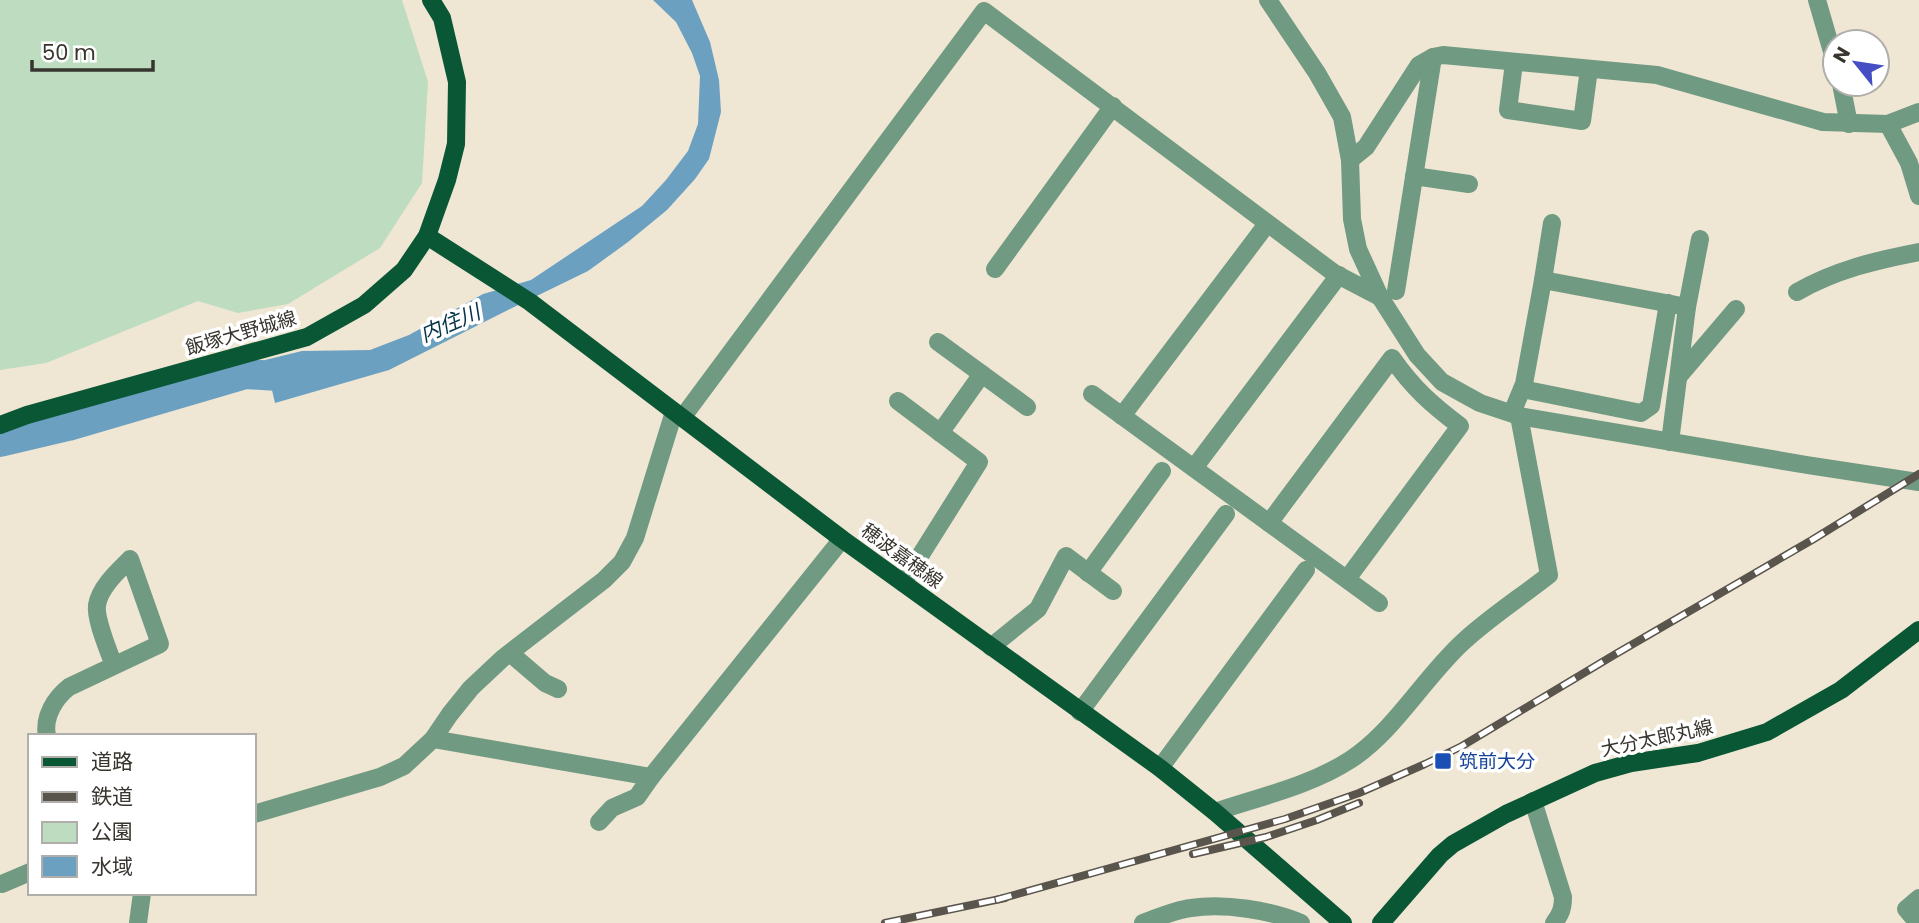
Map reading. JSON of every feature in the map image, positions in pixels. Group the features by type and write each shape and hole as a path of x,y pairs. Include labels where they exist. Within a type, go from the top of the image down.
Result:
{"main road":[{"name":"飯塚大野城線","path":"0,425 27,415 307,337 364,305 404,270 427,236 447,180 456,144 457,82 442,18 432,0"},
{"name":"穂波嘉穂線","path":"427,236 530,302 842,539 1160,768 1215,812 1338,922"},
{"name":"大分太郎丸線","path":"1381,923 1453,844 1506,814 1595,773 1631,762 1698,753 1767,732 1841,690 1919,630"}],"street":[{"path":"1268,0 1317,73 1342,117 1350,160 1352,219 1358,249 1388,294 1417,355 1442,382 1480,403 1515,415 1919,482"},
{"path":"1817,0 1825,28"},
{"path":"256,813 380,777 404,766 433,739 471,688 510,653 604,580 622,562 635,538 678,415 984,11 1339,275 1388,294"},
{"path":"1350,160 1366,147 1419,65 1443,55 1657,75 1823,122 1888,124 1919,112"},
{"path":"1388,294 1414,176 1433,57"},
{"path":"1514,63 1508,110 1582,121 1589,69"},
{"path":"1844,98 1849,124"},
{"path":"995,269 1113,106"},
{"path":"1888,124 1909,163 1919,196"},
{"path":"1414,176 1469,184"},
{"path":"1215,812 1312,779 1351,760 1380,734 1464,641 1549,575 1515,415 1552,223"},
{"path":"1122,416 1267,224"},
{"path":"1670,442 1687,307 1700,239"},
{"path":"1797,292 1812,283 1866,262 1919,252"},
{"path":"1194,468 1339,275"},
{"path":"1542,280 1687,307"},
{"path":"1522,389 1641,414 1651,406 1668,303"},
{"path":"1679,376 1736,309"},
{"path":"937,342 1027,407"},
{"path":"1269,523 1392,358 1410,384 1460,426 1347,579"},
{"path":"940,433 982,374"},
{"path":"1092,394 1379,603"},
{"path":"898,401 979,462 903,583"},
{"path":"1088,573 1162,471"},
{"path":"1080,712 1226,514"},
{"path":"599,822 612,808 637,797 842,539"},
{"path":"991,647 1038,609 1066,556 1112,591"},
{"path":"47,734 48,717 60,695 69,687 114,666 160,644 130,559 112,578 97,606 99,622 114,666"},
{"path":"1160,768 1306,570"},
{"path":"510,653 545,683 558,689"},
{"path":"433,739 651,777"},
{"path":"1533,801 1563,897 1560,916 1554,923"},
{"path":"2,884 28,874"},
{"path":"138,923 142,895"},
{"path":"1918,923 1906,909 1919,898"},
{"path":"1143,923 1192,908 1221,907 1285,916 1301,923"}],"green space":[{"path":"0,0 402,0 428,82 422,183 380,248 288,304 238,313 198,301 46,363 0,370"}],"water":[{"path":"653,0 692,0 710,42 719,80 721,112 709,159 667,210 588,271 389,370 275,403 265,360 302,351 370,350 409,335 483,294 531,280 642,206 688,151 698,124 700,76 692,53 676,22"}],"waterway":[{"name":"内住川","path":"0,442 68,426 245,374 293,377 308,373"}],"railway":[{"path":"996,900 1285,819 1359,793 1425,764 1462,746 1919,474"},
{"path":"1193,854 1266,837 1359,803"},
{"path":"885,923 1005,898"}],"place":[{"name":"筑前大分","path":"1443,761"}]}
